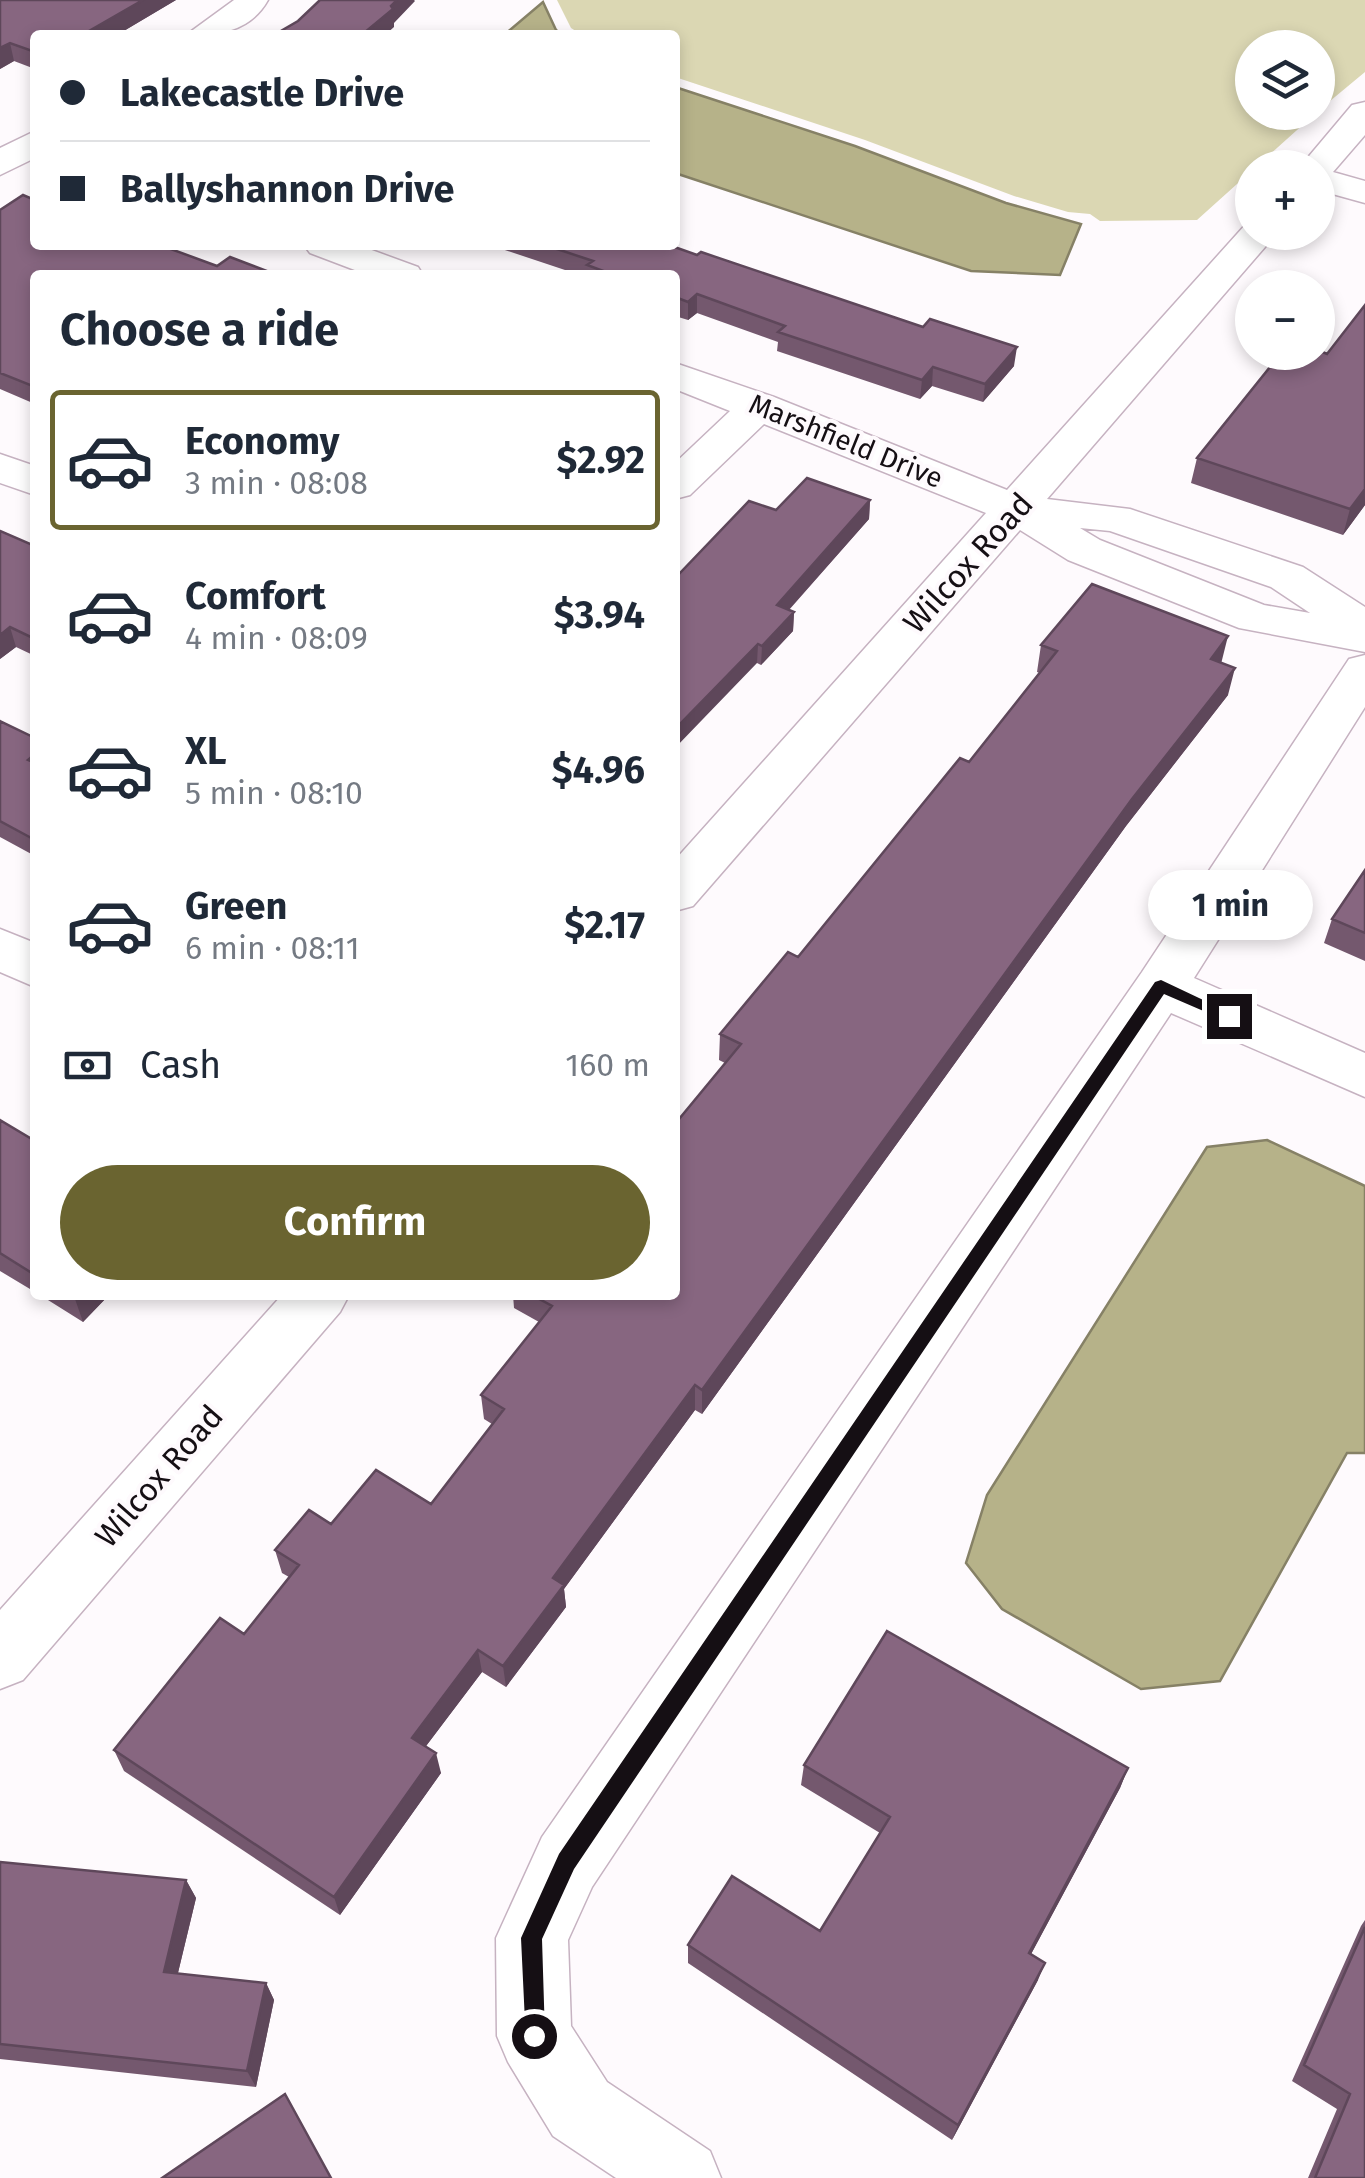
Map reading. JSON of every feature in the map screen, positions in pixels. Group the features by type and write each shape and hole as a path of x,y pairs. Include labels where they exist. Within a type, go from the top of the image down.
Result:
{"street":[{"path":"211,30 248,6 251,0"},
{"path":"1332,150 1365,112"},
{"path":"0,126 30,138"},
{"path":"0,164 30,143"},
{"path":"1335,184 1365,192"},
{"path":"336,250 390,270"},
{"name":"Wilcox Road","path":"680,887 1244,250"},
{"name":"Marshfield Drive","path":"680,377 1016,509 1084,550 1255,618 1365,637"},
{"path":"680,481 759,406"},
{"path":"0,466 30,480"},
{"name":"Marshfield Drive","path":"1016,509 1114,518 1287,577 1365,628"},
{"path":"683,2178 580,2110 534,2036 532,1938 567,1862 1161,986 1365,670"},
{"path":"0,948 30,964"},
{"path":"1161,986 1365,1076"},
{"name":"Wilcox Road","path":"0,1658 315,1300"}],"shaded area":[{"path":"557,0 1365,0 1365,72 1335,97 1335,30 1235,30 1235,130 1297,130 1275,150 1235,150 1235,186 1197,220 1100,221 1090,214 1068,212 1014,196 865,140 680,79 680,30 574,30"},
{"path":"543,2 556,30 510,30"},
{"path":"680,89 855,146 1006,203 1081,224 1060,275 971,271 680,175"},
{"path":"1267,1140 1365,1186 1365,1453 1347,1453 1220,1681 1141,1689 1002,1609 966,1563 987,1495 1207,1147"}],"building":[{"path":"0,0 143,0 91,30 30,30 30,50 10,43 0,48"},
{"path":"320,0 397,0 391,6 393,9 368,30 283,30"},
{"path":"23,195 30,198 30,250 174,250 217,266 230,257 264,270 30,270 30,385 0,373 0,210"},
{"path":"680,249 697,255 701,252 923,327 930,319 1017,347 985,384 933,367 922,380 778,332 785,326 697,294 688,302 680,299 680,270 600,270 587,265 593,261 560,250"},
{"path":"1365,305 1365,489 1350,509 1197,458 1268,370 1335,370 1335,344"},
{"path":"807,478 870,500 777,605 794,612 680,724 680,573 749,501 776,510"},
{"path":"0,531 30,544 30,637 10,627 0,635"},
{"path":"1092,584 1228,636 1211,659 1235,668 1132,799 702,1390 695,1385 553,1578 564,1585 503,1666 478,1650 412,1738 436,1753 334,1897 114,1750 220,1618 244,1634 299,1565 275,1550 309,1510 331,1524 376,1470 431,1504 504,1409 481,1395 552,1306 541,1300 680,1300 680,1118 741,1044 720,1034 788,952 798,957 960,758 969,762 1057,651 1041,645"},
{"path":"0,721 30,736 30,837 0,821"},
{"path":"1365,870 1365,933 1332,919"},
{"path":"0,1120 30,1138 30,1272 0,1253"},
{"path":"887,1631 1128,1768 1029,1953 1045,1963 958,2125 688,1945 732,1876 820,1931 890,1817 804,1765"},
{"path":"0,1862 186,1880 164,1972 266,1983 247,2071 0,2044"},
{"path":"1365,1927 1365,2178 1315,2178 1350,2094 1304,2065"},
{"path":"285,2094 331,2178 162,2178"}],"route":[{"path":"534,2036 532,1938 567,1862 1161,986 1229,1016"}]}
